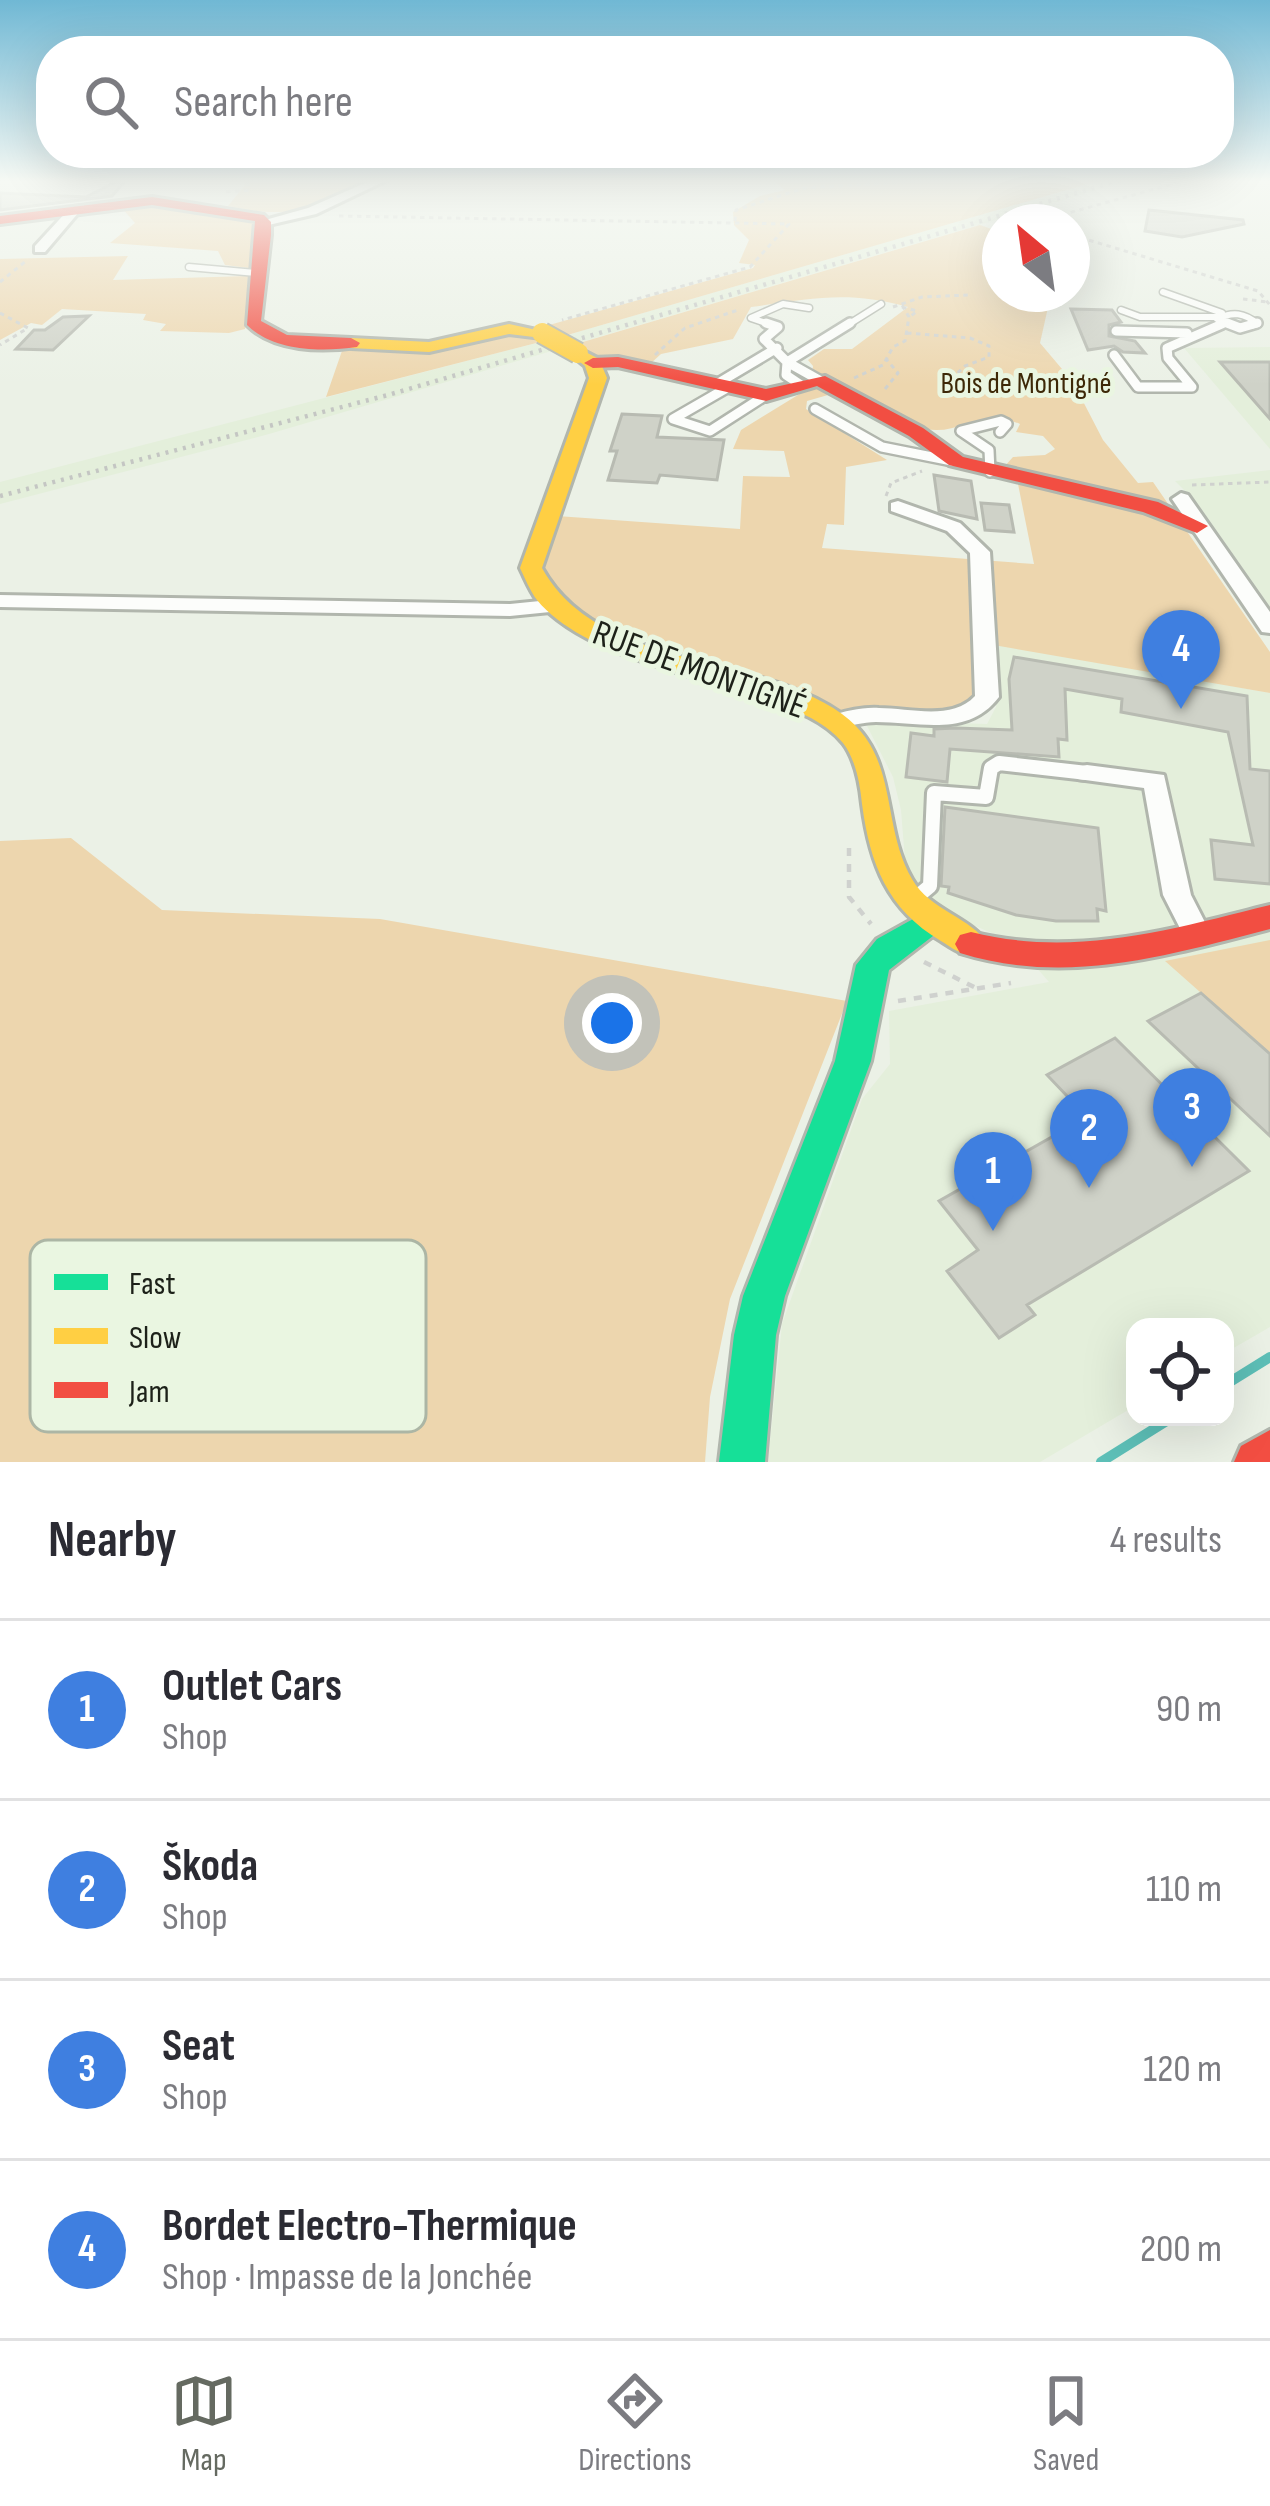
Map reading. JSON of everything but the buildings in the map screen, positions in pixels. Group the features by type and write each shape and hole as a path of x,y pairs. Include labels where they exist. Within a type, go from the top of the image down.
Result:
{"street":[{"path":"265,248 257,273 254,322 262,334 282,340 429,347 509,329 537,331 585,358 766,395 806,384 916,432 946,461 989,461 1150,507 1197,526"},
{"name":"RUE DE MONTIGNÉ","path":"585,358 598,377 531,568 535,586 550,606 585,629 838,721 859,740 872,763 885,866 921,911"},
{"path":"1181,500 1270,627"},
{"path":"838,721 862,713 954,718 974,712 987,697 980,552 968,534 956,527 898,507"},
{"path":"0,601 510,610 550,606"},
{"path":"1087,773 1155,781 1178,895 1198,934"},
{"path":"742,1462 764,1296 853,1061 873,965 896,945 921,911 981,948 1052,960 1270,917"},
{"path":"1257,1462 1270,1453"}],"lane":[{"path":"189,267 257,273"},
{"path":"1163,292 1221,318"},
{"path":"809,308 783,304 751,318 778,327 764,339 806,384 881,304"},
{"path":"1121,310 1140,316 1255,322 1270,331"},
{"path":"1255,322 1270,316"},
{"path":"1114,355 1138,387 1192,387 1168,358 1166,348 1221,318"},
{"path":"1116,331 1196,333"},
{"path":"766,395 710,431 674,419 725,389 720,382 777,348"},
{"path":"1001,421 1007,424 989,461 961,431 1001,421"},
{"path":"921,911 930,886 934,794 986,797 991,769 999,763 1087,773"}],"path":[{"path":"537,331 750,267 767,248"},
{"path":"1116,248 1258,291 1270,305"},
{"path":"0,282 40,250"},
{"path":"902,306 922,297 929,301 968,295"},
{"path":"893,306 917,311 909,317"},
{"path":"902,306 909,317 904,341"},
{"path":"642,366 685,328 741,310 762,310"},
{"path":"0,313 28,328 0,345"},
{"path":"907,333 922,339"},
{"path":"854,378 887,360 893,347 904,341 974,337 988,346 989,357 955,374 949,393"},
{"path":"885,389 898,373 887,360"},
{"path":"898,507 886,497 887,487 946,461"},
{"path":"1181,500 1192,498 1183,485 1270,482"},
{"path":"849,830 849,897 866,921 896,945 978,989 865,1006"}],"shaded area":[{"path":"866,248 900,248 571,345 557,338"},
{"path":"548,340 562,348 269,434 0,504 0,482"},
{"path":"1270,347 1270,449 1184,348"},
{"path":"1270,470 1270,607 1194,500 1175,481"},
{"path":"996,644 1270,693 1270,1327 1234,1348 1234,1318 1126,1318 1126,1411 1040,1462 768,1462 782,1324 862,1099 890,1064 889,1011 1049,982 1015,943 938,910 914,885 905,860 893,777 864,720 987,724 996,707"}],"green space":[{"path":"181,248 254,248 249,268 225,265 218,251"},
{"path":"745,248 866,248 557,338 542,327 753,268 755,265 739,263"},
{"name":"Bois de Montigné","path":"901,248 982,248 982,312 1047,312 1040,343 1073,382 1103,440 1138,483 1153,482 1270,652 1270,693 982,643 980,697 953,714 836,711 818,699 585,620 548,595 541,567 557,516 740,529 743,476 790,477 784,451 733,449 741,430 811,387 813,366 808,360 824,349 852,349 908,307 847,297 751,307 733,339 661,354 650,364 600,359 576,344","holes":["835,393 915,427 938,430 1006,419 1020,424 1016,432 1043,436 1055,449 1045,455 1013,457 1004,467 1018,484 1034,564 822,548 827,524 844,525 846,467 887,460 806,409 807,401"]},
{"path":"128,256 113,280 248,276 245,329 229,333 160,331 166,324 143,320 146,314 62,309 42,325 31,323 0,340 0,259"},
{"path":"516,332 548,340 326,397 343,348 450,349"},
{"path":"71,838 162,910 380,919 847,1001 730,1299 710,1397 705,1462 0,1462 0,841"},
{"path":"1270,940 1270,1054 1165,961"}],"waterway":[{"path":"1234,1379 1270,1357"},
{"path":"1101,1462 1159,1426"}],"railway":[{"path":"0,496 388,395 888,248"}],"traffic: fast":[{"path":"742,1462 755,1335 764,1296 853,1061 873,965 889,948 931,921"}],"traffic: slow":[{"path":"351,343 429,347 509,329 542,333"},
{"path":"542,333 578,353"},
{"path":"578,353 593,363 598,378 531,568 546,597 576,621 615,641 756,687 831,718 856,741 869,767 887,859 901,890 927,918 971,944"}],"traffic: jam":[{"path":"262,248 253,322 272,337 285,340 351,343"},
{"path":"593,363 618,362 766,395 819,380 916,432 956,461 1150,507 1197,526"},
{"path":"971,944 1008,954 1083,956 1159,945 1270,917"},
{"path":"1257,1462 1270,1453"}],"place":[{"name":"Bordet Electro-Thermique","path":"1181,709"},
{"name":"Seat","path":"1192,1167"},
{"name":"Škoda","path":"1089,1188"},
{"name":"Outlet Cars","path":"993,1231"}]}
